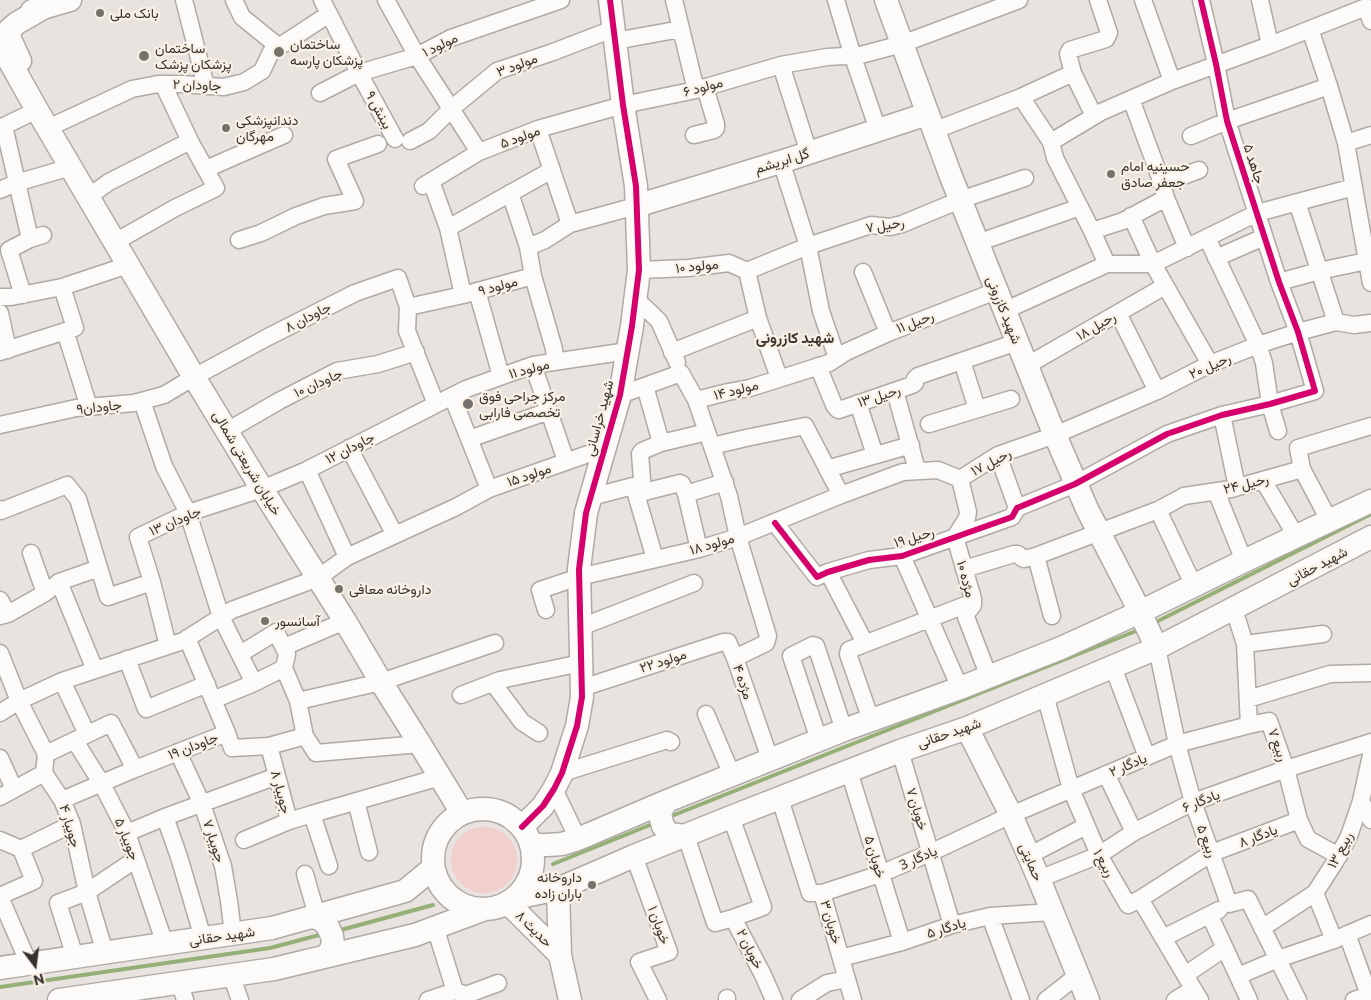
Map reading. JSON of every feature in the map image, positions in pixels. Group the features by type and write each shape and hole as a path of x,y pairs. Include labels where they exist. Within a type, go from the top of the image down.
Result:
{"main road":[{"path":"0,20 70,0"},
{"name":"شهید خراسانی","path":"527,836 558,781 577,726 582,697 578,569 591,497 620,395 639,270 636,186 623,105 610,0"},
{"name":"شهید کازرونی","path":"886,0 960,200 1075,484 1158,648"},
{"path":"42,119 34,87 10,38 9,30 17,23 46,7"},
{"name":"خیابان شریعتی شمالی","path":"0,44 114,242 227,431 462,813"},
{"path":"0,66 18,95 42,119"},
{"name":"گل ابریشم","path":"636,206 878,130 930,123"},
{"path":"485,909 471,908 457,902 446,893 438,881 433,868 432,854 435,841 442,828 453,818 466,811 481,808 505,813 527,836 547,845 562,844 578,839 770,759 990,677 1061,648 1371,501"},
{"name":"شهید حقانی","path":"512,901 558,889 731,817 900,751 967,728 1158,648 1371,537"},
{"name":"حمایتی","path":"967,728 1011,815 1088,1000"},
{"path":"667,801 660,815 662,826 669,834 686,836"},
{"path":"60,1000 183,991 231,975 274,969 415,934 485,909 498,907 512,901 526,885 532,872 534,859 527,836"},
{"name":"شهید حقانی","path":"0,968 272,928 405,891 433,868"},
{"path":"558,889 560,955 570,1000"},
{"name":"حدیث ۸","path":"512,901 560,955"},
{"path":"315,916 328,927 332,936 333,944 326,956"}],"street":[{"path":"184,0 206,86"},
{"path":"234,0 242,17 279,47"},
{"path":"386,0 417,56 479,152"},
{"name":"مولود ۱","path":"320,93 359,73 417,56 451,38 561,0"},
{"path":"674,0 681,29 701,89 716,124 714,130 694,135"},
{"path":"836,0 878,130"},
{"name":"مولود ۶","path":"623,105 701,89 781,65 827,57 853,57 902,44 1019,0"},
{"path":"1094,116 1073,73 1068,54 1070,50 1106,39 1109,33 1098,0"},
{"path":"1143,0 1172,81"},
{"name":"جاهد ۵","path":"1200,0 1216,64 1227,121 1264,238 1298,332 1315,391 1270,404"},
{"path":"1260,0 1270,45"},
{"name":"جاودان ۲","path":"2,127 42,119 132,89 163,84 224,87 244,82 262,72 271,52 326,7"},
{"name":"بینش ۹","path":"326,7 359,73 402,140"},
{"path":"1051,142 1094,116 1131,98 1366,7 1371,21"},
{"name":"مولود ۳","path":"402,140 429,131 450,109 497,70 614,35 681,29"},
{"path":"1310,29 1346,143 1354,186 1365,208 1371,283"},
{"path":"781,65 809,152"},
{"path":"930,123 1021,97 1073,73"},
{"path":"114,242 175,208 216,188 190,141 163,84"},
{"path":"1191,136 1227,121 1329,86"},
{"path":"1021,97 1051,142 1055,158 1107,264 1153,264 1257,213 1354,186"},
{"path":"1131,98 1164,191 1187,248"},
{"name":"مولود ۵","path":"448,228 427,183 479,152 538,129 623,105"},
{"path":"2,127 16,183 37,237 9,250 22,295"},
{"path":"538,129 570,224"},
{"path":"206,169 284,135"},
{"path":"1346,143 1371,135"},
{"path":"88,197 109,182 190,141"},
{"path":"239,240 261,233 296,216 324,206 355,201 336,159 378,144"},
{"path":"781,161 808,246 821,311 837,358"},
{"path":"0,190 16,183 71,167"},
{"path":"501,376 448,228 552,170"},
{"path":"1092,231 1123,221 1132,216 1164,191 1199,170"},
{"name":"رحیل ۷","path":"808,246 871,225 890,227 902,224 960,200 1025,178"},
{"name":"مولود ۹","path":"408,307 533,276 528,247 510,193"},
{"path":"1297,202 1336,322"},
{"path":"528,247 545,240 570,224 636,206"},
{"path":"977,242 1080,207"},
{"path":"1132,216 1153,264 1210,364"},
{"path":"1207,238 1258,345 1264,363 1270,404 1278,431"},
{"path":"1216,258 1264,238"},
{"path":"779,378 758,318 747,272 808,246"},
{"path":"1279,282 1369,260"},
{"name":"مولود ۱۰","path":"639,270 688,268 729,262 747,272"},
{"name":"رحیل ۱۱","path":"837,358 888,333 1000,301 1107,264"},
{"path":"0,297 11,297 62,287 128,265"},
{"path":"863,272 888,333"},
{"path":"533,276 554,349 555,362"},
{"name":"جاودان ۸","path":"194,376 355,294 398,278 408,307"},
{"name":"رحیل ۱۸","path":"1026,366 1165,286"},
{"path":"62,287 88,407"},
{"name":"مولود ۱۴","path":"635,298 658,321 681,373 696,400 750,388 829,363 837,358"},
{"path":"408,307 407,332 436,404"},
{"path":"0,313 4,351 70,329"},
{"path":"1118,313 1157,391"},
{"path":"672,352 758,318"},
{"name":"رحیل ۲۰","path":"1055,435 1157,391 1210,364 1258,345 1336,322 1354,325 1371,323"},
{"name":"رحیل ۱۳","path":"818,366 834,405 839,410 912,385 918,376 1016,342"},
{"name":"مولود ۱۱","path":"436,404 466,389 533,365 628,351"},
{"name":"جاودان ۱۰","path":"227,431 336,371 378,364 416,352"},
{"path":"962,361 977,409"},
{"path":"533,365 566,461"},
{"path":"620,395 681,373"},
{"name":"جاودان۹","path":"0,425 76,408 142,402 164,395 194,376"},
{"path":"645,386 661,443"},
{"path":"895,391 918,470"},
{"path":"452,396 490,489"},
{"path":"929,424 1011,399"},
{"name":"مژده ۴","path":"696,400 725,482 738,537 768,636 766,643 735,658 770,759"},
{"path":"142,402 164,466 188,513 221,617 254,683"},
{"path":"858,403 875,455"},
{"name":"جاودان ۱۲","path":"262,489 308,470 436,404"},
{"name":"رحیل ۱۹","path":"828,572 869,560 902,556 1012,517 1017,508 1075,484 1167,434 1222,415 1270,404"},
{"path":"469,439 549,411"},
{"path":"1222,415 1237,488"},
{"path":"655,559 640,493 640,452 661,443 746,438 805,426 841,495"},
{"path":"1329,520 1302,468 1298,448 1371,426"},
{"name":"رحیل ۱۷","path":"841,495 903,472 938,470 960,479 998,456 1055,435"},
{"path":"827,469 911,444"},
{"path":"350,448 395,535"},
{"name":"مولود ۱۵","path":"318,578 347,557 456,507 490,489 604,448"},
{"path":"998,456 1017,508"},
{"name":"رحیل ۲۴","path":"1036,556 1158,510 1184,496 1237,488 1302,468"},
{"path":"308,470 347,557"},
{"path":"955,537 967,518 968,512 960,479"},
{"path":"1263,480 1296,536"},
{"path":"640,493 681,482 686,494 699,549"},
{"path":"686,494 725,482"},
{"path":"0,509 1,511 67,486 78,499 108,597 152,582"},
{"path":"591,497 633,486 640,493"},
{"name":"جاودان ۱۳","path":"168,646 152,582 138,537 188,513 262,489"},
{"path":"1216,491 1244,561"},
{"name":"مولود ۱۸","path":"546,610 540,590 579,577 699,549 738,537 841,495"},
{"path":"1158,510 1194,586"},
{"path":"774,523 817,577 828,572 866,643"},
{"name":"مژده ۱۰","path":"955,537 973,602 966,617 990,677"},
{"path":"31,553 45,593"},
{"path":"964,569 1014,554 1018,554 1024,559 1036,556 1052,616"},
{"path":"902,556 960,688"},
{"path":"0,600 4,615 45,593 59,582 99,568"},
{"path":"0,712 62,681 188,638 232,610 318,578"},
{"path":"59,582 95,670"},
{"path":"581,627 694,583"},
{"path":"871,720 848,654 849,650 973,602"},
{"name":"ربیع ۷","path":"1234,609 1245,644 1249,724 1269,720 1286,769 1299,820 1308,839 1338,856"},
{"path":"284,647 345,622"},
{"path":"240,654 276,632 287,654 284,668 298,701 305,736 316,753 420,744"},
{"path":"1245,644 1323,634"},
{"path":"188,638 228,733"},
{"name":"مولود ۲۲","path":"582,688 723,642 728,642 735,658"},
{"path":"298,701 381,682 495,643"},
{"path":"819,740 791,656 813,645 816,646 844,730"},
{"name":"ربیع ۵","path":"1158,648 1177,744 1194,802 1229,904"},
{"path":"0,653 19,701 46,754 44,773 7,793 0,758"},
{"path":"127,659 146,709 207,684"},
{"path":"460,695 500,680 581,663"},
{"path":"1113,666 1147,757"},
{"path":"213,700 284,668"},
{"path":"1248,699 1330,674 1371,673"},
{"name":"جویبار ۵","path":"62,681 81,738 127,833 165,944"},
{"path":"493,683 522,722 540,733"},
{"name":"ربیع ۱","path":"1045,694 1071,789 1086,826 1099,854 1128,905 1140,899"},
{"path":"706,714 732,775"},
{"path":"46,754 111,722 135,769"},
{"name":"یادگار ۲","path":"1011,815 1177,744 1249,724"},
{"name":"جاودان ۱۹","path":"62,800 228,733 232,748 268,746 305,736"},
{"path":"578,839 558,781 667,740 671,742"},
{"name":"یادگار ۶","path":"1039,880 1099,854 1134,832 1194,802 1286,769 1371,742"},
{"name":"جویبار ۸","path":"268,746 289,821 312,814 329,866"},
{"name":"خوبان ۷","path":"900,751 952,925"},
{"name":"جویبار ۷","path":"178,752 202,804 223,866 233,934"},
{"name":"ربیع ۱۳","path":"1315,893 1349,836 1362,801 1371,755"},
{"name":"خوبان ۵","path":"849,771 902,942"},
{"name":"جویبار ۴","path":"44,773 62,800 72,824 87,892 105,953"},
{"path":"1106,774 1134,832"},
{"path":"127,833 277,776"},
{"path":"312,814 440,777"},
{"name":"خوبان ۳","path":"780,798 810,893 822,893 853,1000"},
{"path":"356,801 369,852"},
{"path":"1362,801 1371,820"},
{"name":"یادگار 3","path":"822,893 880,874 1011,815"},
{"path":"165,817 204,938"},
{"path":"731,817 763,907 733,918"},
{"name":"یادگار ۸","path":"1140,899 1212,853 1299,820"},
{"path":"244,840 289,821"},
{"path":"21,849 72,824"},
{"path":"1028,856 1086,826"},
{"name":"خوبان ۲","path":"686,836 715,923 733,918 774,1000"},
{"path":"0,840 21,849 34,881 0,896 29,964"},
{"name":"خوبان ۱","path":"634,856 669,952 639,962 658,1000"},
{"path":"75,957 58,903 87,892 136,859"},
{"path":"305,874 315,916"},
{"path":"1262,928 1315,893 1341,937 1369,995 1354,1000"},
{"path":"1140,899 1192,988"},
{"path":"1163,938 1210,916 1229,904 1248,899 1298,1000"},
{"name":"یادگار ۵","path":"842,958 902,942 952,925 990,916 1052,912"},
{"path":"990,916 1021,1000"},
{"path":"1210,916 1249,1000"},
{"path":"1238,976 1371,924"},
{"path":"435,927 463,996"},
{"path":"1175,1000 1192,988 1225,948"},
{"path":"231,975 240,1000"},
{"path":"1046,1000 1078,975"},
{"path":"800,1000 827,983 847,979"},
{"path":"428,1000 463,996 498,983"}],"shaded area":[{"path":"484,827 497,829 507,837 515,847 517,860 515,873 507,883 497,891 484,893 471,891 461,883 453,873 451,860 453,847 461,837 471,829"}],"waterway":[{"path":"1154,623 1371,514"},
{"path":"669,817 1141,629"},
{"path":"553,864 655,823"},
{"path":"337,931 433,905"},
{"path":"0,987 270,948 323,934"}],"cycle path":[{"path":"522,827 543,806 554,789 562,773 577,726 582,697 579,569 586,513 620,395 639,270 636,186 623,105 610,0"},
{"path":"775,523 817,577 869,560 902,556 1012,517 1017,508 1075,484 1167,434 1222,415 1315,391 1298,332 1279,282 1227,121 1201,0"}],"place":[{"name":"بانک ملی","path":"100,13"},
{"name":"ساختمان پزشکان پارسه","path":"279,52"},
{"name":"ساختمان پزشکان پزشک","path":"144,56"},
{"name":"دندانپزشکی مهرگان","path":"226,128"},
{"name":"حسینیه امام جعفر صادق","path":"1111,174"},
{"name":"مرکز جراحی فوق تخصصی فارابی","path":"468,404"},
{"name":"داروخانه معافی","path":"339,589"},
{"name":"آسانسور","path":"265,621"},
{"name":"داروخانه باران زاده","path":"592,885"}],"district":[{"name":"شهید کازرونی","path":"795,338"}]}
